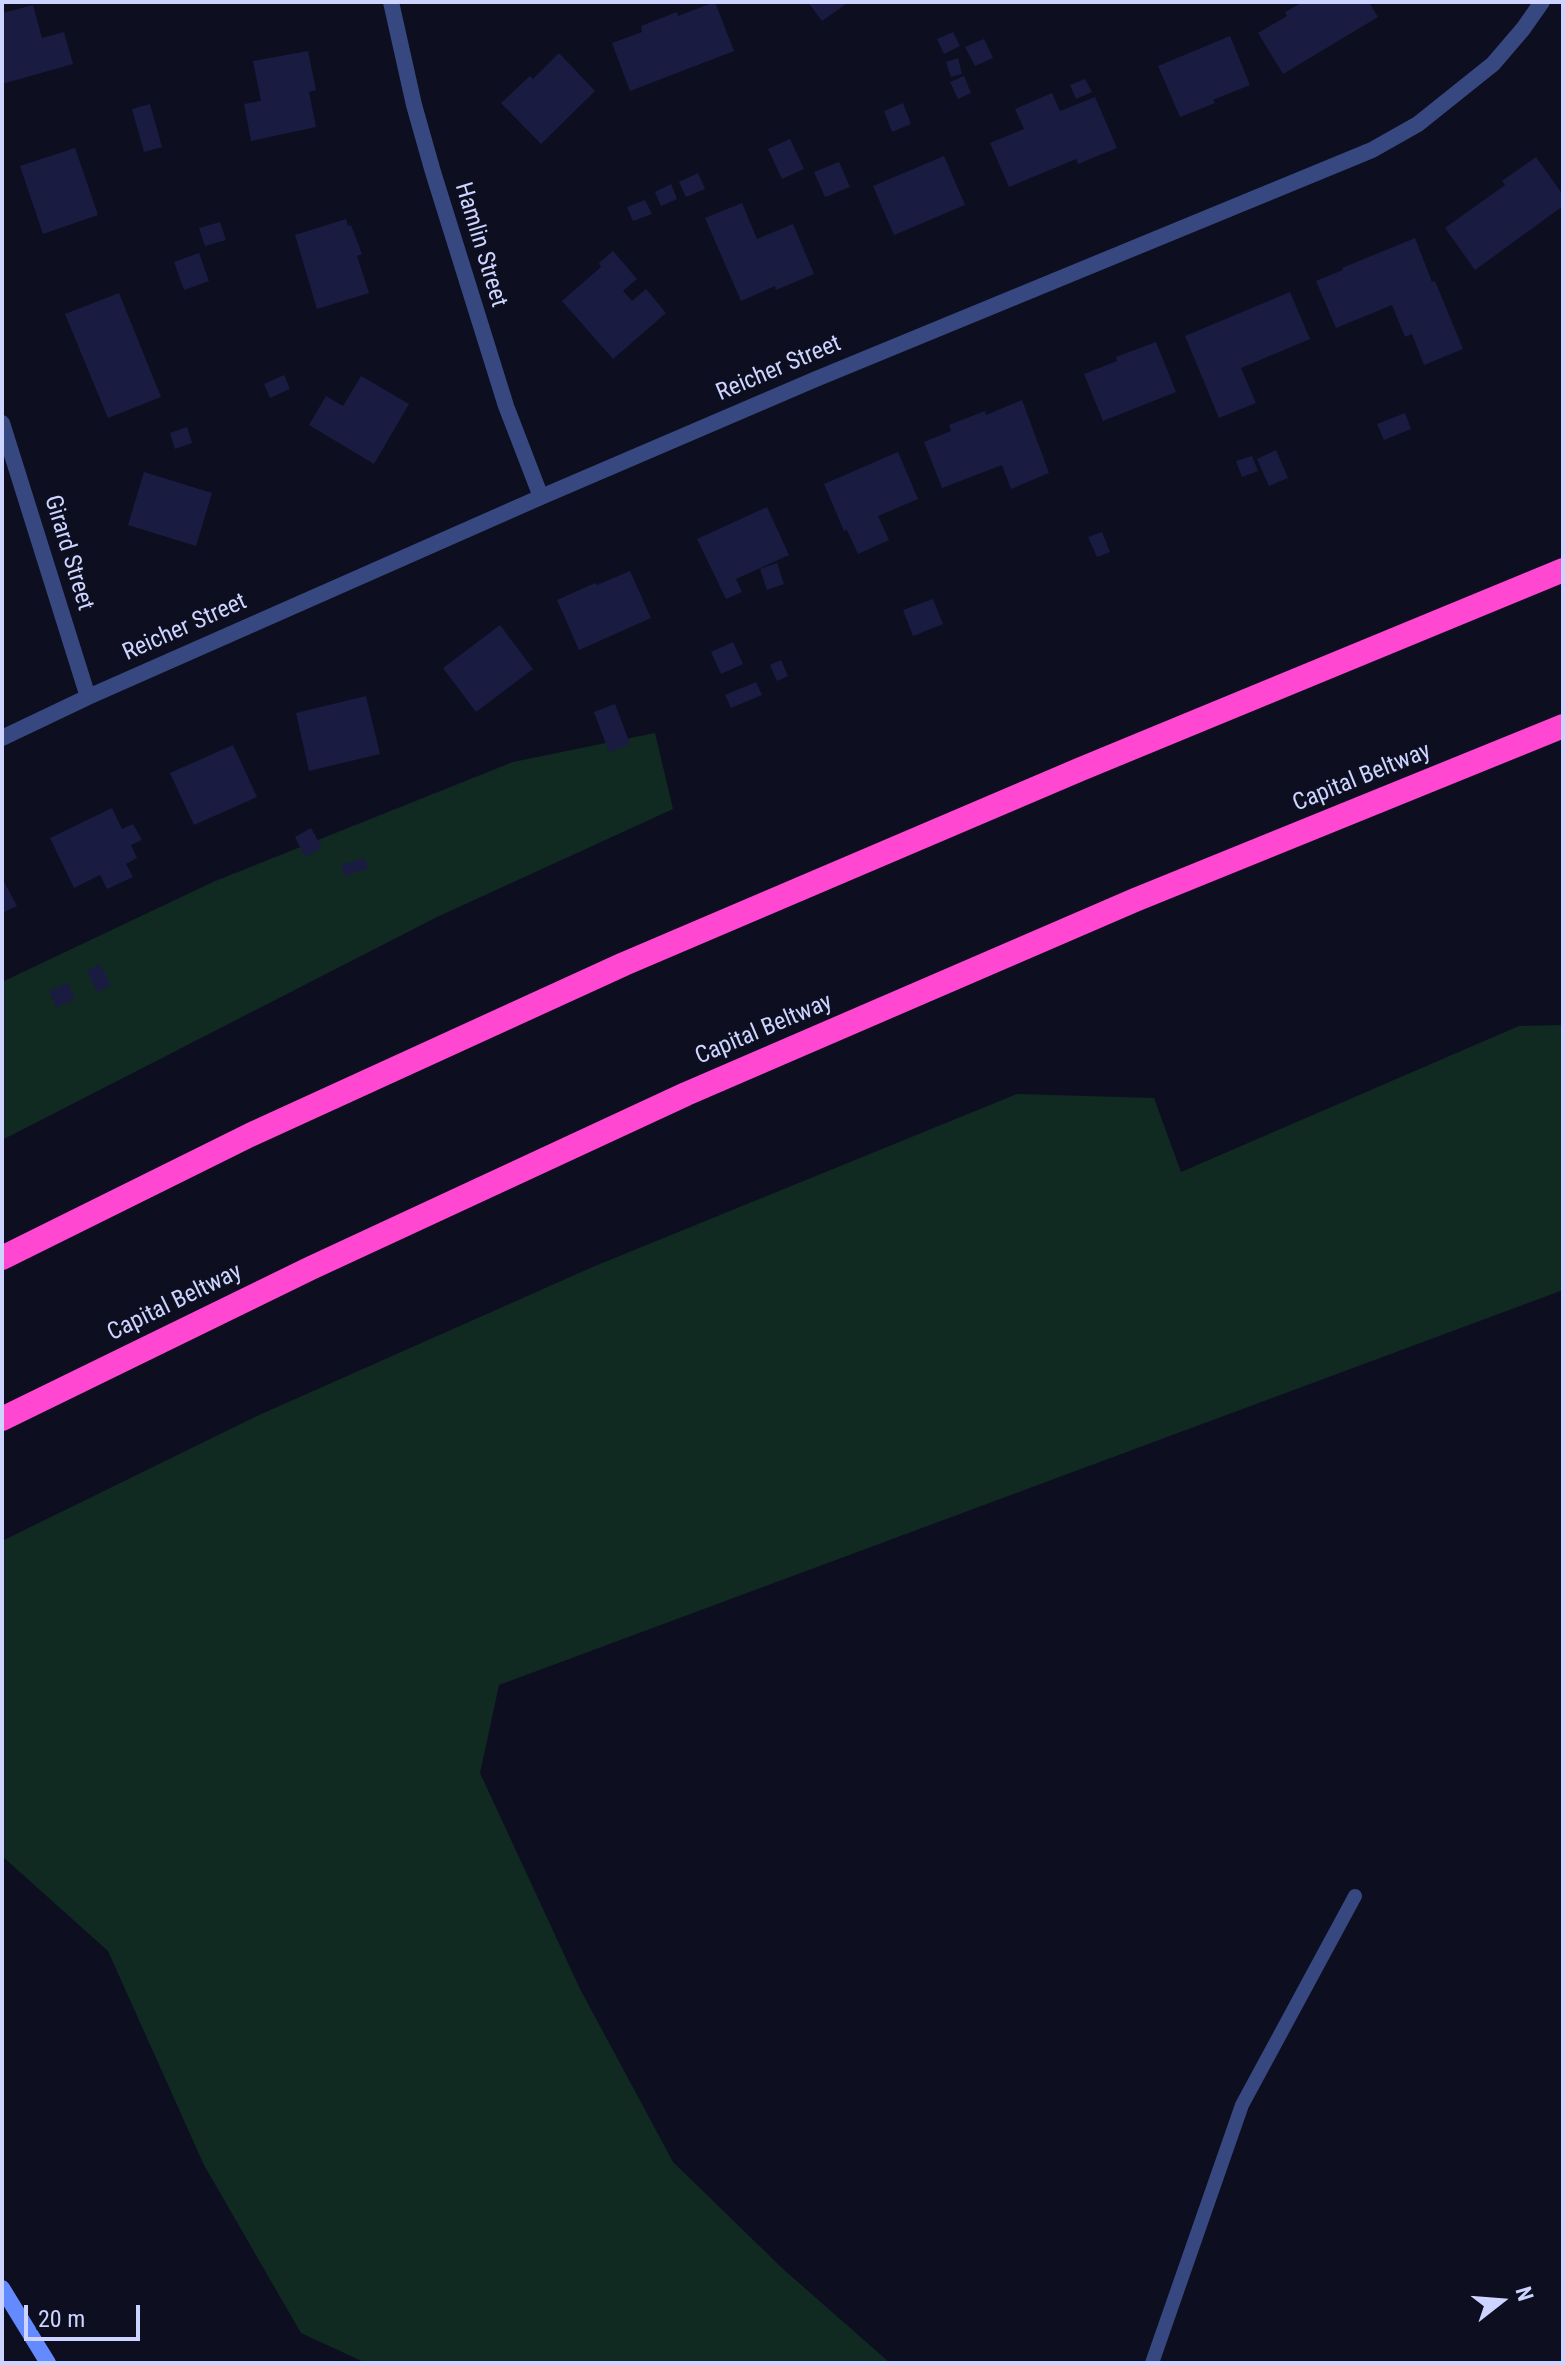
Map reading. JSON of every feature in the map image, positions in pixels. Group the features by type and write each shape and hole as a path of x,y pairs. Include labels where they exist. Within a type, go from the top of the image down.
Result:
{"highway":[{"path":"2,1258 250,1135 624,964 1081,769 1563,570"},
{"name":"Capital Beltway","path":"2,1419 311,1268 686,1094 1135,900 1563,726"}],"street":[{"name":"Hamlin Street","path":"391,2 433,172 506,406 541,497"},
{"name":"Reicher Street","path":"2,738 541,497 816,379 1372,150 1418,124 1493,64 1542,2"},
{"name":"Girard Street","path":"2,423 88,697"},
{"path":"2,2288 48,2363"}],"lane":[{"path":"1152,2363 1242,2105 1355,1896"}],"green space":[{"path":"655,733 673,809 437,917 2,1140 2,982 213,882 513,762"},
{"path":"1563,1025 1563,1290 499,1685 480,1773 580,1989 673,2162 783,2269 890,2363 366,2363 301,2333 204,2165 108,1951 2,1856 2,1541 257,1416 595,1266 1017,1094 1154,1098 1181,1172 1519,1026"}],"building":[{"path":"715,2 734,51 630,91 612,43 642,32 641,26"},
{"path":"808,2 849,2 822,21"},
{"path":"1303,2 1369,2 1378,17 1283,74 1258,33 1287,16 1285,12"},
{"path":"33,5 42,38 64,32 73,64 2,84 2,13"},
{"path":"953,32 960,46 944,54 937,39"},
{"path":"1230,36 1250,85 1180,117 1158,66"},
{"path":"984,39 993,58 975,66 965,47"},
{"path":"308,51 316,90 309,92 316,127 251,141 244,104 261,101 253,61"},
{"path":"559,53 595,91 541,144 501,103 530,76 533,79"},
{"path":"958,58 962,74 951,77 946,62"},
{"path":"964,76 971,93 958,99 950,82"},
{"path":"1085,79 1092,92 1076,99 1070,85"},
{"path":"1052,93 1060,111 1095,97 1117,148 1078,164 1076,159 1009,187 990,143 1024,129 1015,109"},
{"path":"903,103 911,124 892,132 884,111"},
{"path":"150,104 162,147 144,152 132,109"},
{"path":"790,139 804,169 782,179 768,149"},
{"path":"75,148 98,215 43,234 20,166"},
{"path":"944,156 965,205 894,235 873,186"},
{"path":"1536,157 1563,195 1563,206 1475,270 1445,228 1505,185 1502,181"},
{"path":"839,162 850,187 825,197 814,172"},
{"path":"698,173 705,189 686,197 679,182"},
{"path":"671,184 677,199 661,206 655,192"},
{"path":"645,200 652,214 633,221 627,207"},
{"path":"742,203 757,239 793,224 814,274 741,301 705,218"},
{"path":"346,219 362,254 357,256 369,293 317,309 295,235"},
{"path":"220,222 226,240 205,246 199,228"},
{"path":"1415,238 1463,349 1424,365 1412,334 1405,337 1392,305 1336,328 1316,281"},
{"path":"613,251 637,279 623,291 632,301 646,289 666,313 613,359 562,301 601,267 599,263"},
{"path":"199,253 209,281 184,290 174,262"},
{"path":"1290,292 1310,339 1241,368 1256,403 1219,418 1185,336"},
{"path":"119,293 161,397 108,418 65,314"},
{"path":"1156,342 1176,392 1103,421 1084,374 1117,361 1116,357"},
{"path":"284,375 290,389 270,398 264,384"},
{"path":"361,376 409,404 374,464 309,425 326,396 343,406"},
{"path":"1022,400 1049,473 1011,489 1002,465 942,488 924,442 951,431 949,425 985,411 986,415"},
{"path":"1405,413 1411,429 1384,440 1377,424"},
{"path":"187,427 192,443 175,449 170,433"},
{"path":"1276,450 1288,478 1269,486 1257,459"},
{"path":"898,452 918,499 878,516 889,540 858,554 847,530 844,531 824,484"},
{"path":"1252,456 1258,471 1242,477 1236,461"},
{"path":"144,472 212,493 196,546 128,525"},
{"path":"767,507 789,555 736,579 742,592 726,599 697,539"},
{"path":"1102,532 1110,552 1097,557 1088,537"},
{"path":"777,563 784,584 767,590 760,569"},
{"path":"630,571 651,618 579,650 557,600"},
{"path":"933,599 943,624 913,636 903,610"},
{"path":"500,625 533,669 476,712 443,668"},
{"path":"733,642 743,664 721,674 711,652"},
{"path":"781,660 788,676 777,681 770,665"},
{"path":"756,682 762,695 731,708 725,695"},
{"path":"366,696 380,754 309,771 296,713"},
{"path":"615,704 630,744 609,752 594,712"},
{"path":"233,745 257,797 194,825 170,773"},
{"path":"112,808 122,829 133,824 142,840 131,845 137,858 126,864 133,877 107,889 100,875 74,888 50,838"},
{"path":"311,828 322,848 305,857 295,837"},
{"path":"364,858 368,868 345,876 341,865"},
{"path":"2,878 17,906 2,913"},
{"path":"100,964 111,985 97,992 87,971"},
{"path":"68,983 75,999 56,1007 49,991"}]}
